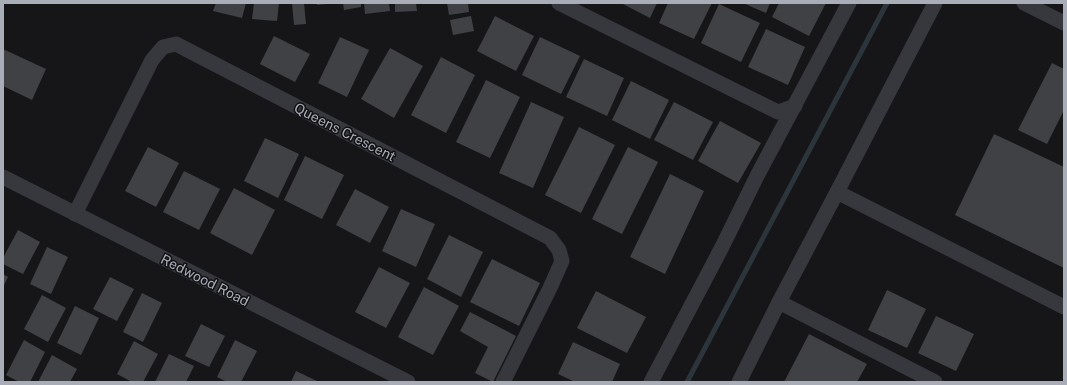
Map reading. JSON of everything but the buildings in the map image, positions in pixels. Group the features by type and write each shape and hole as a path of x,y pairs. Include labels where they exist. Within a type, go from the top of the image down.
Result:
{"street":[{"path":"559,3 778,112 794,106"},
{"path":"651,382 719,254 757,176 849,3"},
{"path":"739,382 779,302 935,3"},
{"path":"1024,3 1064,23"},
{"name":"Queens Crescent","path":"75,214 152,60 163,47 176,44 550,238 559,250 562,261 503,382"},
{"name":"Redwood Road","path":"3,177 408,382"},
{"path":"837,192 1064,307"},
{"path":"779,302 935,382"}],"waterway":[{"path":"687,382 887,3"}]}
